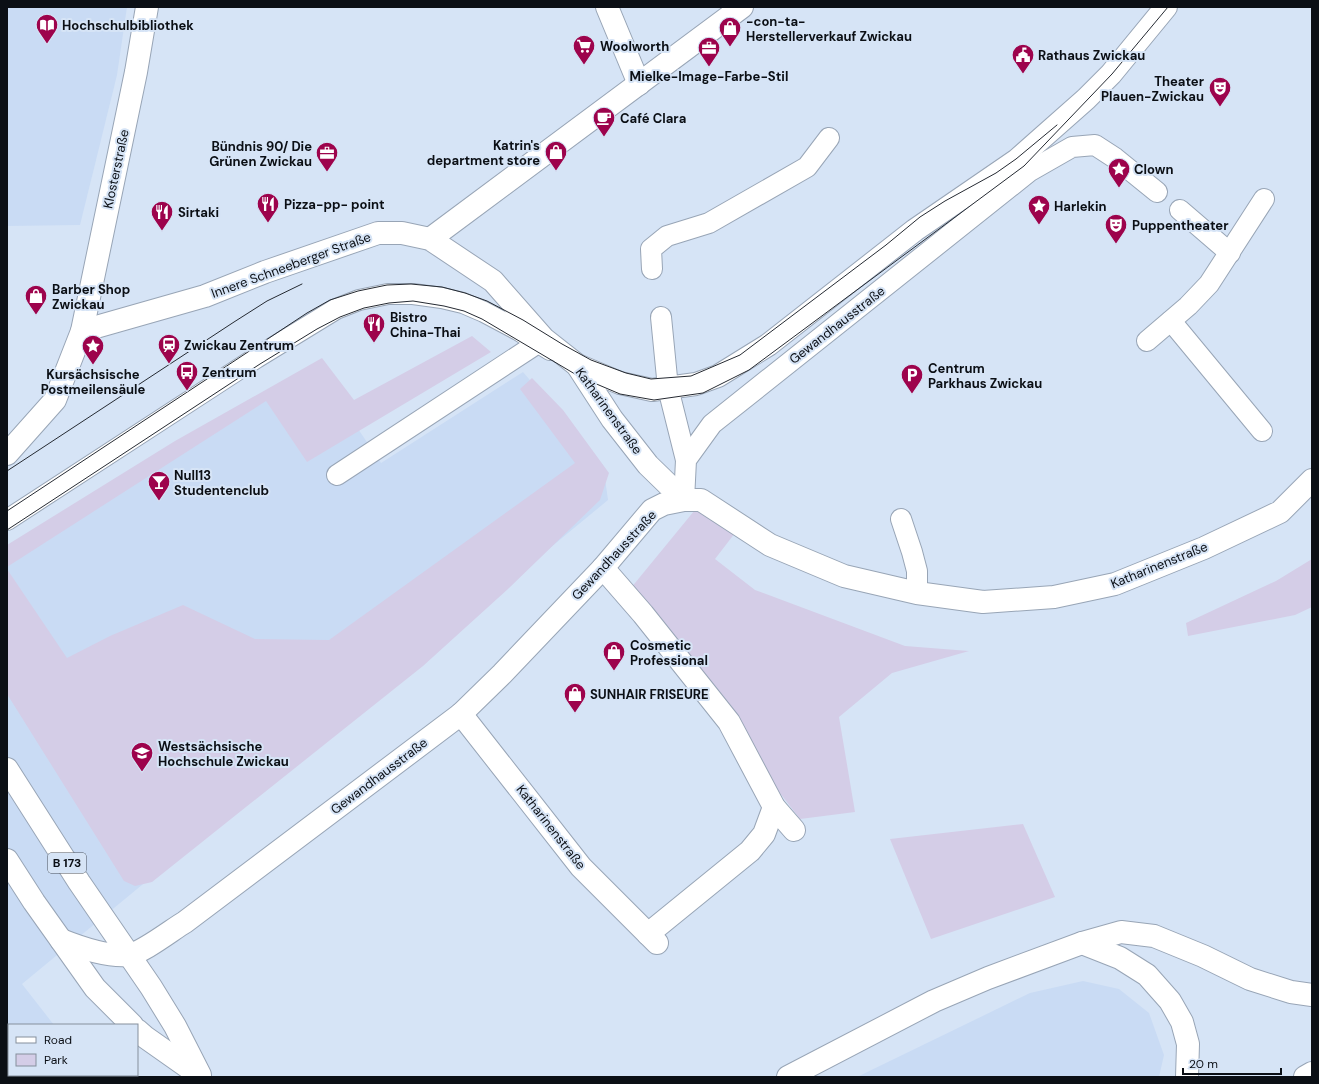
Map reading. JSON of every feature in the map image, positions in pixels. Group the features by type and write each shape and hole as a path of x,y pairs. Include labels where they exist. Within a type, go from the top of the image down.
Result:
{"street":[{"name":"Klosterstraße","path":"82,331 136,72 147,7"},
{"path":"607,7 639,84"},
{"path":"430,239 742,7"},
{"name":"Gewandhausstraße","path":"577,365 620,384 660,389 696,384 718,376 768,345 915,230 1017,160 1086,99 1110,74 1166,7"},
{"name":"Innere Schneeberger Straße","path":"82,331 205,296 265,272 378,233 402,233 430,239"},
{"name":"Katharinenstraße","path":"430,239 493,281 541,341 577,365 612,419 648,465 684,500 701,500 770,545 844,576 916,593 983,602 1054,597 1115,584 1204,548 1280,512 1312,480"},
{"path":"7,454 55,400 82,331"},
{"name":"Gewandhausstraße","path":"129,955 146,947 185,922 461,714 502,674 603,568 652,510 664,504 684,500"},
{"path":"603,568 643,614 729,722 774,807 794,830"},
{"name":"Katharinenstraße","path":"461,714 581,867 652,938 750,851 764,834 774,807"},
{"name":"B 173","path":"7,769 175,1026 201,1076"},
{"path":"7,860 34,902 95,988 131,1024"},
{"path":"794,1076 934,1001 988,978 1082,943 1121,932 1154,936 1203,956 1250,979 1291,992 1312,995"},
{"path":"62,940 86,950 129,955"},
{"path":"1082,943 1120,958 1147,975 1170,1001 1182,1022 1188,1044 1187,1077"},
{"name":"B 173","path":"138,1031 201,1076"},
{"path":"1305,1077 1312,1074"}],"lane":[{"path":"652,269 651,249 667,236 709,223 807,167 829,138"},
{"name":"Gewandhausstraße","path":"686,460 712,424 1030,171 1072,147 1095,145 1115,158 1156,192"},
{"path":"1147,341 1172,321 1209,284 1264,199"},
{"path":"1180,210 1230,253"},
{"path":"7,520 262,354 336,309 359,300 388,294 413,294 442,298 463,303 484,312 541,341"},
{"path":"661,317 660,389 686,460 684,500"},
{"path":"1172,321 1262,431"},
{"path":"338,475 541,341"},
{"path":"901,519 917,571 916,593"}],"shaded area":[{"path":"7,7 127,7 117,75 80,225 7,226"},
{"name":"Westsächsische Hochschule Zwickau","path":"317,368 381,463 523,372 603,465 608,500 22,984 53,1024 8,1024 8,1076 93,1077 7,1077 7,562"},
{"path":"1083,981 1119,989 1149,1013 1164,1055 1159,1077 857,1077 1030,993"}],"green space":[{"path":"472,336 491,352 307,462 266,401 7,567 7,545 175,441 322,358 354,400"},
{"path":"532,378 563,410 609,473 600,500 508,589 423,666 152,882 135,886 124,881 7,694 7,569 67,658 110,636 183,605 255,639 329,640 575,463 520,389"},
{"path":"699,505 735,533 715,559 755,590 905,646 969,651 892,673 839,717 855,812 800,819 626,594"},
{"path":"1312,559 1312,607 1295,615 1188,636 1186,623 1276,581"},
{"path":"1023,824 1055,897 931,939 890,839"}],"tram line":[{"path":"7,530 260,364 317,329 340,317 364,308 389,303 413,301 464,311 482,319 580,377 620,394 654,400 703,393 749,370 1024,166 1112,74 1168,7"},
{"path":"7,511 307,313 330,300 358,291 387,285 411,284 442,287 487,301 523,320 591,360 626,373 651,379 691,376 740,355 886,245 920,217 945,201 996,173 1016,159 1057,125"},
{"path":"7,471 267,301 302,284"}],"place":[{"name":"Hochschulbibliothek","path":"47,44"},
{"name":"-con-ta- Herstellerverkauf Zwickau","path":"730,48"},
{"name":"Woolworth","path":"584,66"},
{"name":"Mielke-Image-Farbe-Stil","path":"709,68"},
{"name":"Rathaus Zwickau","path":"1023,74"},
{"name":"Theater Plauen-Zwickau","path":"1220,108"},
{"name":"Café Clara","path":"604,138"},
{"name":"Bündnis 90/ Die Grünen Zwickau","path":"327,172"},
{"name":"Katrin's department store","path":"556,172"},
{"name":"Clown","path":"1119,188"},
{"name":"Pizza-pp- point","path":"268,224"},
{"name":"Harlekin","path":"1039,226"},
{"name":"Sirtaki","path":"162,232"},
{"name":"Puppentheater","path":"1116,244"},
{"name":"Barber Shop Zwickau","path":"36,316"},
{"name":"Bistro China-Thai","path":"374,344"},
{"name":"Zwickau Zentrum","path":"169,364"},
{"name":"Kursächsische Postmeilensäule","path":"93,366"},
{"name":"Zentrum","path":"187,392"},
{"name":"Centrum Parkhaus Zwickau","path":"912,394"},
{"name":"Null13 Studentenclub","path":"159,502"},
{"name":"Cosmetic Professional","path":"614,672"},
{"name":"SUNHAIR FRISEURE","path":"575,714"},
{"name":"Westsächsische Hochschule Zwickau","path":"142,772"}]}
